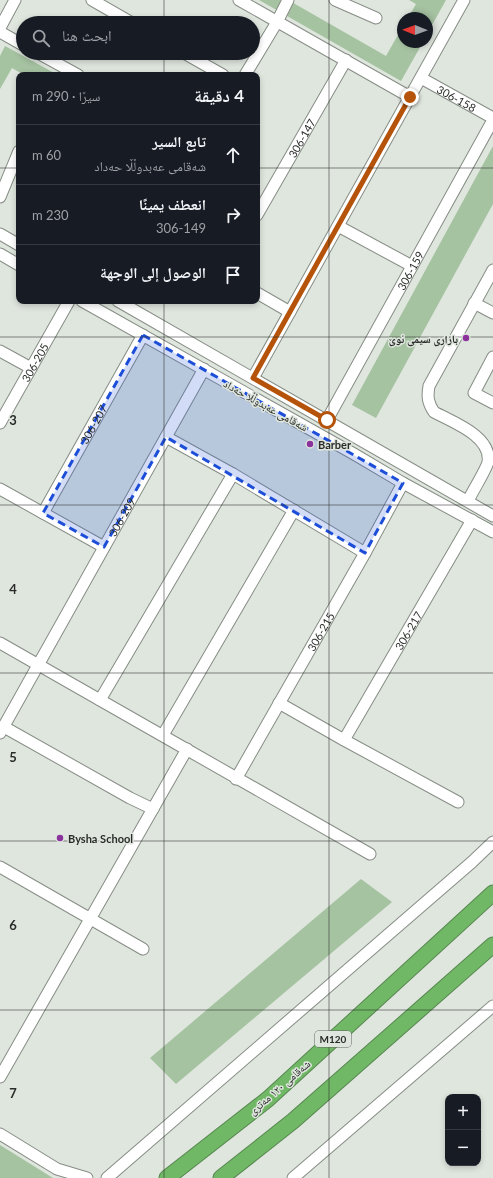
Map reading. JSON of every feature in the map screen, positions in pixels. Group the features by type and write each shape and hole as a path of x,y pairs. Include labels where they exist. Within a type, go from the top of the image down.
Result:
{"highway":[{"name":"شەقامی ١٢٠ مەتری","path":"167,1178 268,1099 493,893"},
{"path":"221,1178 293,1121 493,945"}],"street":[{"path":"0,28 15,0"},
{"path":"92,0 120,16"},
{"path":"239,0 410,97"},
{"path":"260,50 288,0"},
{"path":"335,0 376,18"},
{"path":"253,378 421,78 462,1"},
{"path":"0,32 16,41"},
{"path":"51,60 73,72"},
{"path":"196,60 218,72"},
{"path":"247,72 254,60"},
{"name":"306-147","path":"260,210 346,60"},
{"name":"306-158","path":"421,78 493,119"},
{"name":"306-159","path":"327,420 493,119"},
{"path":"0,197 16,158"},
{"path":"338,226 412,266"},
{"path":"0,234 15,242 1,255 16,263"},
{"path":"468,501 488,463 488,454 484,443 474,434 434,412 427,398 429,386 493,270"},
{"path":"260,295 290,312"},
{"path":"474,303 493,313"},
{"name":"306-205","path":"0,423 68,304"},
{"name":"شەقامی عەبدوڵڵا حەداد","path":"87,304 493,532"},
{"name":"شەقامی عەبدوڵڵا حەداد","path":"123,304 493,516"},
{"name":"306-207","path":"43,513 143,335"},
{"path":"0,351 31,368"},
{"path":"493,356 474,393 493,403"},
{"name":"306-209","path":"2,730 204,369"},
{"path":"166,437 233,474 366,553"},
{"path":"354,454 362,441"},
{"path":"100,700 233,474"},
{"name":"306-215","path":"236,779 366,553 402,482"},
{"path":"0,489 104,547"},
{"path":"163,735 294,510"},
{"name":"306-217","path":"344,740 472,520"},
{"path":"0,643 163,735 236,779 370,854"},
{"path":"279,703 458,802"},
{"path":"2,730 153,809"},
{"path":"0,1077 187,749"},
{"path":"107,1178 493,842"},
{"path":"0,867 143,949"},
{"path":"293,1178 493,1006"},
{"path":"0,1134 57,1169 87,1178"},
{"path":"57,1169 65,1178"}],"highlighted area":[{"path":"143,335 403,483 365,553 166,437 104,547 43,513"}],"green space":[{"path":"259,0 288,0 386,56 397,37 397,48 420,48 401,81"},
{"path":"409,0 446,0 433,23 433,12 411,12 416,4"},
{"path":"5,46 16,52 16,60 31,60 53,72 19,72 12,68 0,89 0,56"},
{"path":"493,146 493,204 376,418 352,405"},
{"path":"361,879 392,902 176,1084 150,1058"},
{"path":"0,1145 53,1178 0,1178"}],"place":[{"name":"بازاری سیمی نوێ","path":"466,338"},
{"name":"Barber","path":"310,444"},
{"name":"Bysha School","path":"60,838"}],"route":[{"path":"327,420 253,378 410,97"}]}
